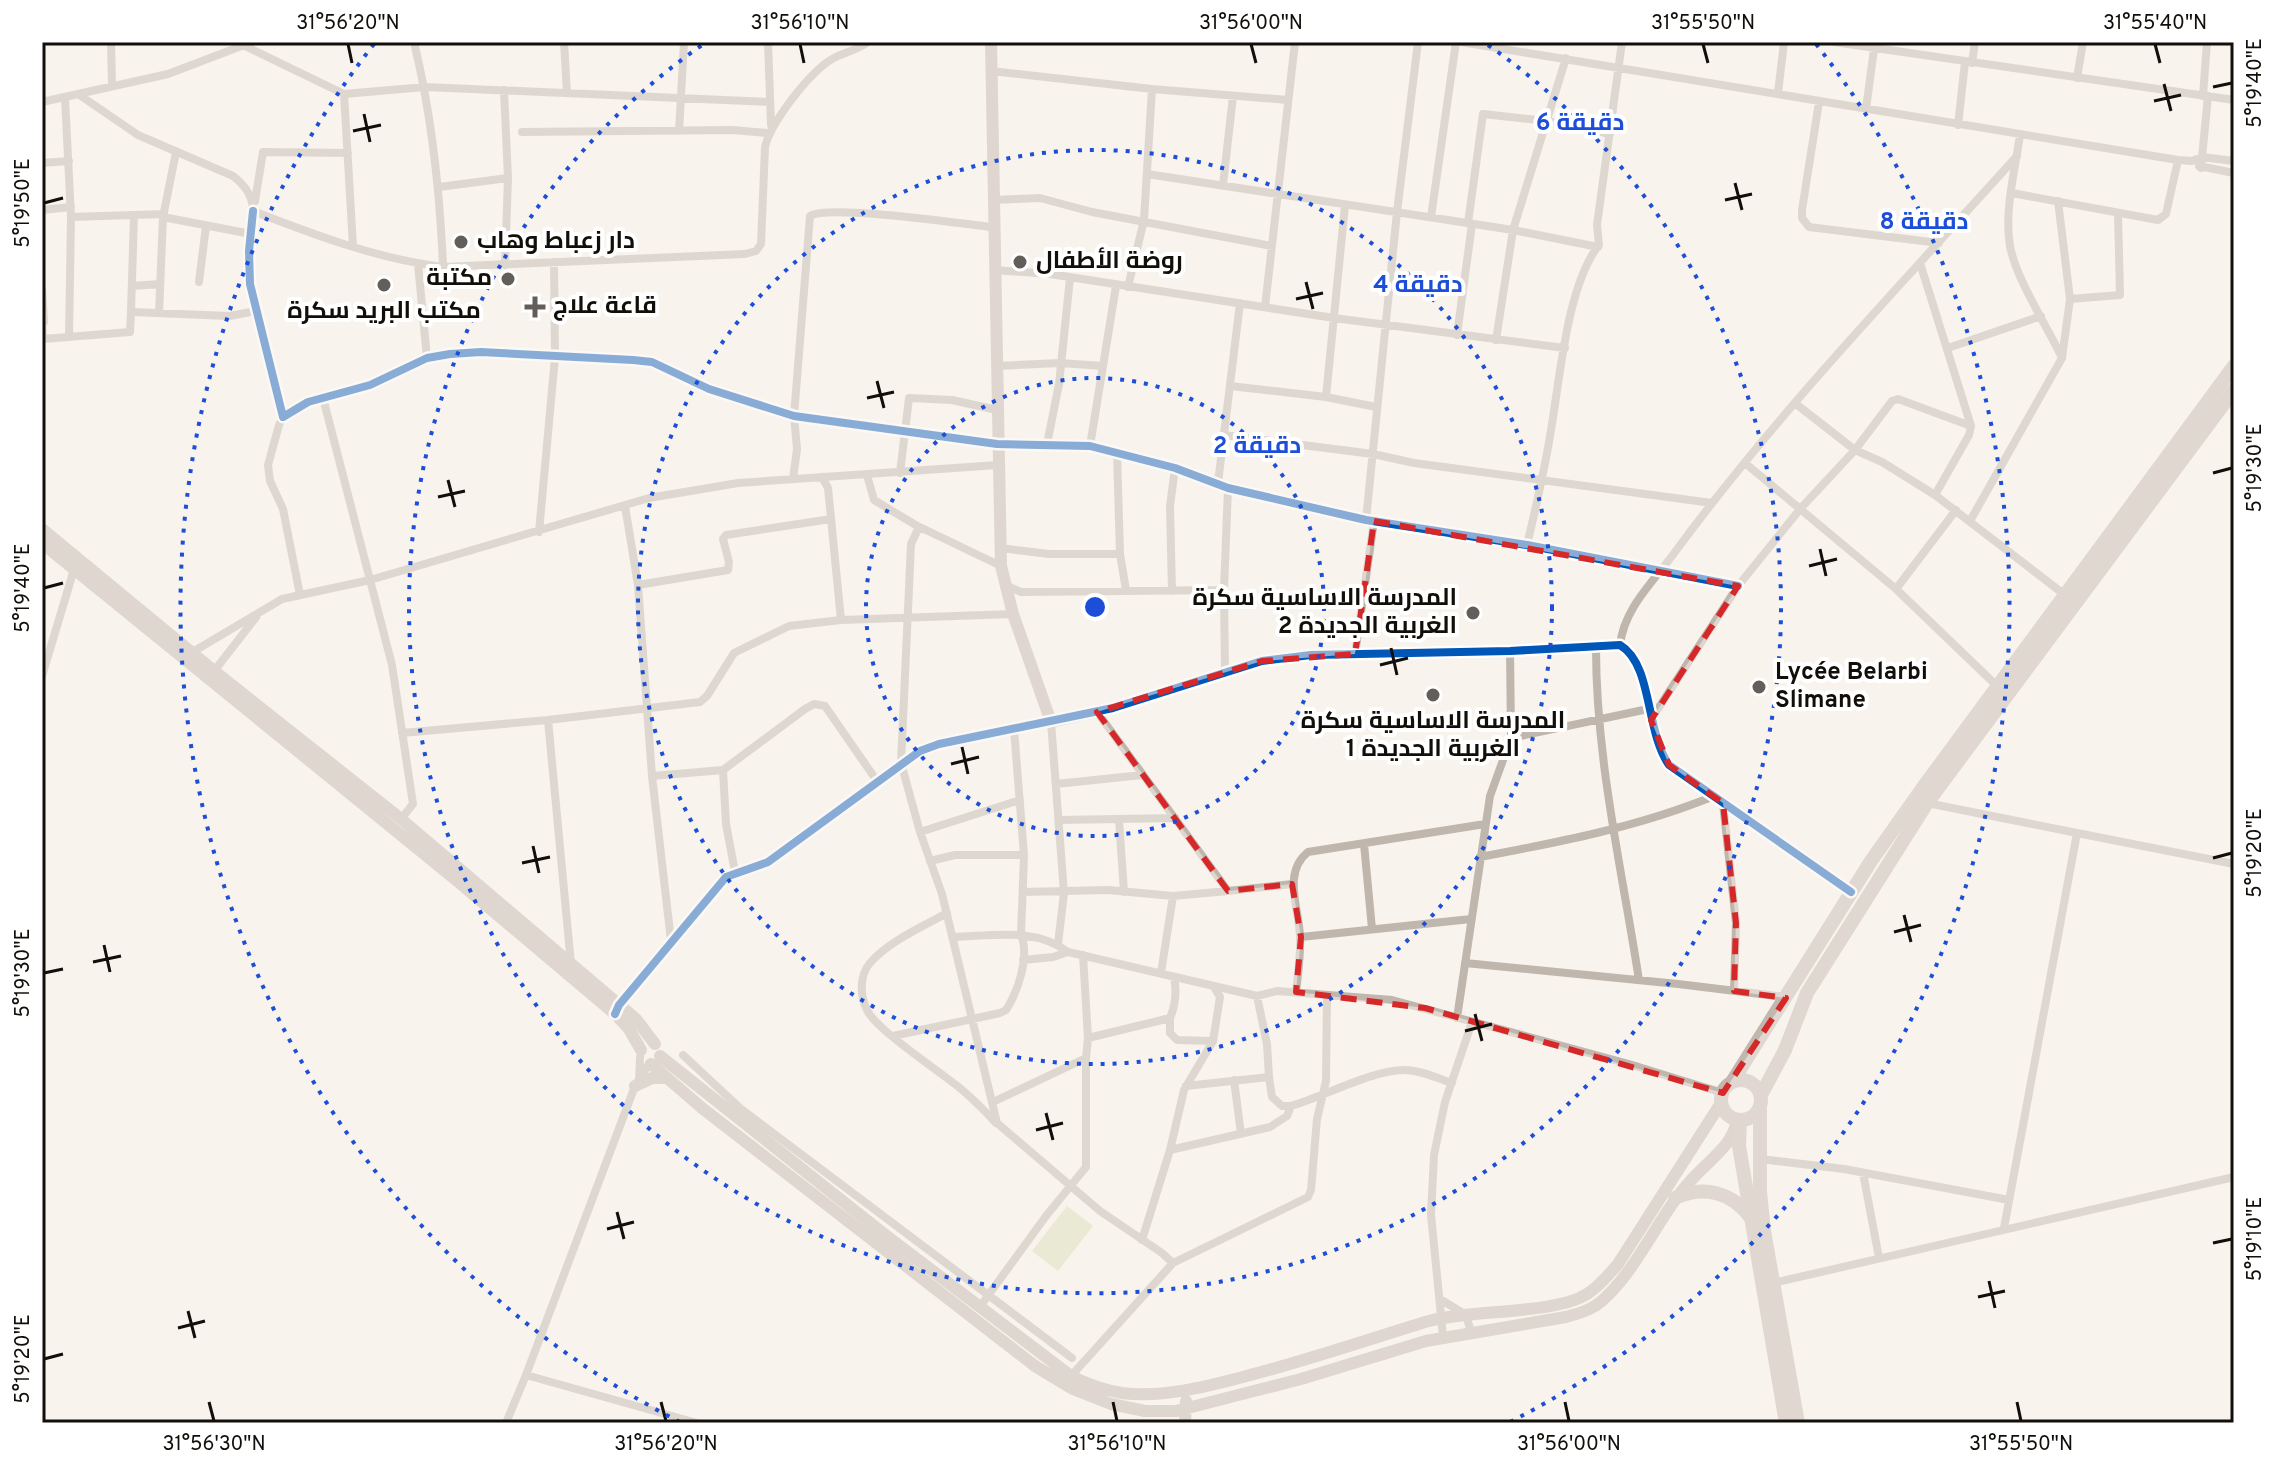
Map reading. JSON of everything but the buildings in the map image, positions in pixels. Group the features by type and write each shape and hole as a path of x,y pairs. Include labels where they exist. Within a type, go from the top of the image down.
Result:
{"main road":[{"path":"2234,366 1924,786 1851,892 1725,1093 1726,1114 1738,1120 1752,1117 1785,1050 1807,993 1927,803 2234,390"},
{"path":"1725,1093 1749,1082 1760,1102 1760,1192 1798,1423"},
{"path":"1738,1120 1750,1217 1786,1423"},
{"path":"1675,1198 1695,1192 1717,1193 1736,1202 1750,1217"}],"street":[{"path":"111,42 112,85"},
{"path":"414,42 425,87 439,187 443,267"},
{"path":"564,42 567,93"},
{"path":"679,131 684,42"},
{"path":"254,209 326,239 418,264 443,267 745,254 756,251 763,233 764,154 769,131 768,42"},
{"path":"769,131 795,96 829,61 868,42"},
{"path":"991,42 1001,566 1013,614 1051,722 1064,893 1058,944"},
{"path":"1265,307 1295,42"},
{"path":"1355,654 1370,521 1376,407 1418,42"},
{"path":"1431,217 1458,42 2178,160 2192,161 2202,157 2234,161"},
{"path":"1598,247 1597,225 1622,42"},
{"path":"1778,93 1784,42"},
{"path":"1834,42 2234,100"},
{"path":"1958,125 1975,42"},
{"path":"2077,78 2083,42"},
{"path":"2201,168 2207,42"},
{"path":"42,102 168,74 248,44 344,94 425,87 769,102"},
{"path":"1866,109 1868,46"},
{"path":"1496,340 1513,230 1566,58"},
{"path":"991,71 1288,100"},
{"path":"1128,287 1144,220 1152,89"},
{"path":"504,90 508,178 505,265"},
{"path":"78,94 138,135 233,176 250,194 254,209"},
{"path":"344,94 353,246"},
{"path":"1223,185 1233,96"},
{"path":"65,98 71,212 69,337"},
{"path":"1819,102 1802,210 1805,224 1809,227 1939,243"},
{"path":"1457,335 1482,115 1490,113 1547,121 1610,134"},
{"path":"522,132 769,131"},
{"path":"2020,135 2012,193 2010,245 2016,266 2062,358"},
{"path":"159,313 163,215 176,152"},
{"path":"283,417 248,267 263,152 348,153"},
{"path":"1620,645 1628,614 1712,503 2017,156"},
{"path":"2012,193 2158,220 2166,214 2178,160"},
{"path":"42,163 69,161"},
{"path":"2192,161 2201,168 2234,173"},
{"path":"1147,174 1470,223 1598,247"},
{"path":"439,187 508,178"},
{"path":"992,200 1040,198 1092,212 1272,246"},
{"path":"1970,521 2062,358 2070,318 2070,299 2058,201"},
{"path":"1326,397 1345,205"},
{"path":"42,210 163,215 251,234"},
{"path":"793,479 797,449 794,416 810,216 819,212 855,213 993,227"},
{"path":"2070,299 2120,295 2118,213"},
{"path":"42,289 43,339 130,332 134,215"},
{"path":"199,282 206,226"},
{"path":"1527,545 1543,480 1577,290 1589,255 1598,247"},
{"path":"539,532 555,357 554,262"},
{"path":"1920,263 1971,426 1935,495"},
{"path":"418,264 427,358"},
{"path":"994,270 1565,348"},
{"path":"1047,444 1059,384 1070,278"},
{"path":"132,286 160,284"},
{"path":"1090,446 1116,286"},
{"path":"1218,483 1240,303"},
{"path":"131,312 230,316 256,311"},
{"path":"1948,348 2041,316"},
{"path":"300,595 283,509 270,481 268,465 283,417 294,408 370,385 427,358 481,352 652,362 697,384 794,416 997,444 1090,446 1175,468 1228,488 1370,521 1527,545 1738,586"},
{"path":"997,366 1060,363 1103,366"},
{"path":"1230,386 1326,397 1376,407"},
{"path":"323,398 392,665 413,804 401,819"},
{"path":"900,473 909,398 952,400 997,410"},
{"path":"1511,738 1598,720 1650,714 1738,586 1895,399 1971,426"},
{"path":"1796,404 1855,450 1882,462 1935,495 2065,595"},
{"path":"1224,435 1712,503"},
{"path":"1117,452 1120,554 1126,590"},
{"path":"1745,463 1896,589 1997,686"},
{"path":"188,656 282,599 370,580 689,490 793,479 998,465"},
{"path":"1172,591 1170,506 1175,468"},
{"path":"867,475 874,500 919,527 1001,566"},
{"path":"822,477 828,488 841,620"},
{"path":"1225,673 1228,488"},
{"path":"625,506 638,585 652,776 671,941"},
{"path":"1896,589 1956,510"},
{"path":"638,585 728,570 723,539 726,535 831,519"},
{"path":"919,527 911,544 901,763 947,913 997,1123"},
{"path":"42,529 76,563 188,656 401,819 571,964 617,1010 666,1078 861,1215 988,1296 1072,1358"},
{"path":"42,543 76,563"},
{"path":"1000,548 1049,554 1120,554"},
{"path":"42,676 76,563"},
{"path":"1005,585 1021,592 1224,590"},
{"path":"211,674 262,609"},
{"path":"402,733 700,702 717,682 729,659 746,645 799,623 1013,614"},
{"path":"617,1010 714,888 735,872 768,862 901,763 939,744 1097,712 1262,661 1311,655 1510,651 1620,645 1636,661 1661,753 1669,765 1851,892"},
{"path":"1596,648 1598,720 1639,980"},
{"path":"1457,1018 1490,796 1511,738 1510,651"},
{"path":"211,674 617,1010"},
{"path":"652,776 723,770 805,709 819,704 825,706 877,781"},
{"path":"1097,712 1228,891"},
{"path":"548,720 571,964"},
{"path":"893,1036 1006,1010 1017,984 1024,944 1021,935 1024,855 1014,729"},
{"path":"723,770 726,824 735,872"},
{"path":"1056,784 1142,775"},
{"path":"1480,857 1613,830 1718,799"},
{"path":"1718,799 1736,923 1734,991"},
{"path":"920,832 1020,800"},
{"path":"1927,803 2234,864"},
{"path":"1059,820 1175,818"},
{"path":"1119,820 1124,892"},
{"path":"1296,992 1301,937 1292,884 1302,856 1308,852 1485,824"},
{"path":"2004,1228 2077,833"},
{"path":"1364,844 1372,929"},
{"path":"930,861 955,855 1024,855"},
{"path":"1023,892 1108,890 1173,896 1292,884"},
{"path":"1161,973 1173,896"},
{"path":"947,913 881,953 868,965 862,987 867,1010 893,1036 963,1090 1070,1186 1173,1263"},
{"path":"1301,937 1471,919"},
{"path":"922,1253 979,1308 1071,1376 1103,1389 1136,1394 1185,1390 1311,1360 1440,1319 1573,1300 1585,1295 1603,1282 1618,1264 1725,1093 1392,1000 1277,991 1257,996 1068,952 1047,939 1021,935 953,937"},
{"path":"1023,960 1068,952"},
{"path":"979,1308 1087,1164 1088,1038 1083,955"},
{"path":"1465,963 1786,998"},
{"path":"1174,977 1177,990 1175,1008 1170,1018 1170,1033 1177,1040 1213,1041"},
{"path":"1142,1240 1186,1086 1213,1041 1220,997 1214,987"},
{"path":"1071,1376 1173,1263 1308,1197 1328,1055 1327,995"},
{"path":"1257,996 1267,1044 1272,1097 1282,1106 1291,1106 1384,1073 1402,1070 1452,1083"},
{"path":"1088,1038 1170,1018"},
{"path":"1443,1336 1431,1215 1434,1155 1452,1083 1472,1022"},
{"path":"683,1055 738,1112 861,1215 909,1269 1055,1380 1089,1397 1168,1417 1187,1408 1301,1379 1443,1336 1566,1317 1596,1305 1620,1282 1675,1198 1725,1146 1738,1120"},
{"path":"506,1423 649,1056"},
{"path":"649,1056 738,1112 747,1134"},
{"path":"993,1102 1086,1058"},
{"path":"1186,1086 1269,1077"},
{"path":"637,1084 652,1078 666,1078"},
{"path":"1234,1080 1241,1134"},
{"path":"1170,1150 1280,1123 1291,1106"},
{"path":"1760,1159 1863,1173 2009,1200"},
{"path":"1863,1173 1879,1258"},
{"path":"1773,1283 2234,1177"},
{"path":"909,1269 922,1253"},
{"path":"1440,1299 1466,1315 1471,1332"},
{"path":"526,1375 697,1423"},
{"path":"1185,1390 1185,1423"},
{"path":"1162,1393 1168,1417"}],"highlighted area":[{"path":"1374,521 1738,586 1651,720 1669,765 1723,803 1736,923 1734,991 1786,998 1723,1093 1425,1008 1296,992 1301,937 1292,884 1228,891 1097,712 1262,661 1355,654"}],"green space":[{"path":"1067,1206 1093,1226 1058,1271 1032,1251"}],"cycle path":[{"path":"253,211 250,284 283,417 308,402 370,385 427,358 450,354 481,352 652,362 709,389 794,416 997,444 1090,446 1175,468 1228,488 1366,520 1527,545 1738,586"},
{"path":"615,1014 619,1005 726,877 768,862 920,751 939,744 1113,708 1262,661 1311,655 1510,651 1620,645 1638,667 1661,751 1669,765 1851,892"}],"place":[{"name":"دار زعباط وهاب","path":"461,242"},
{"name":"روضة الأطفال","path":"1020,262"},
{"name":"مكتبة","path":"508,279"},
{"name":"مكتب البريد سكرة","path":"384,285"},
{"name":"قاعة علاج","path":"535,307"},
{"name":"المدرسة الاساسية سكرة الغربية الجديدة 2","path":"1473,613"},
{"name":"Lycée Belarbi Slimane","path":"1759,687"},
{"name":"المدرسة الاساسية سكرة الغربية الجديدة 1","path":"1433,695"}]}
